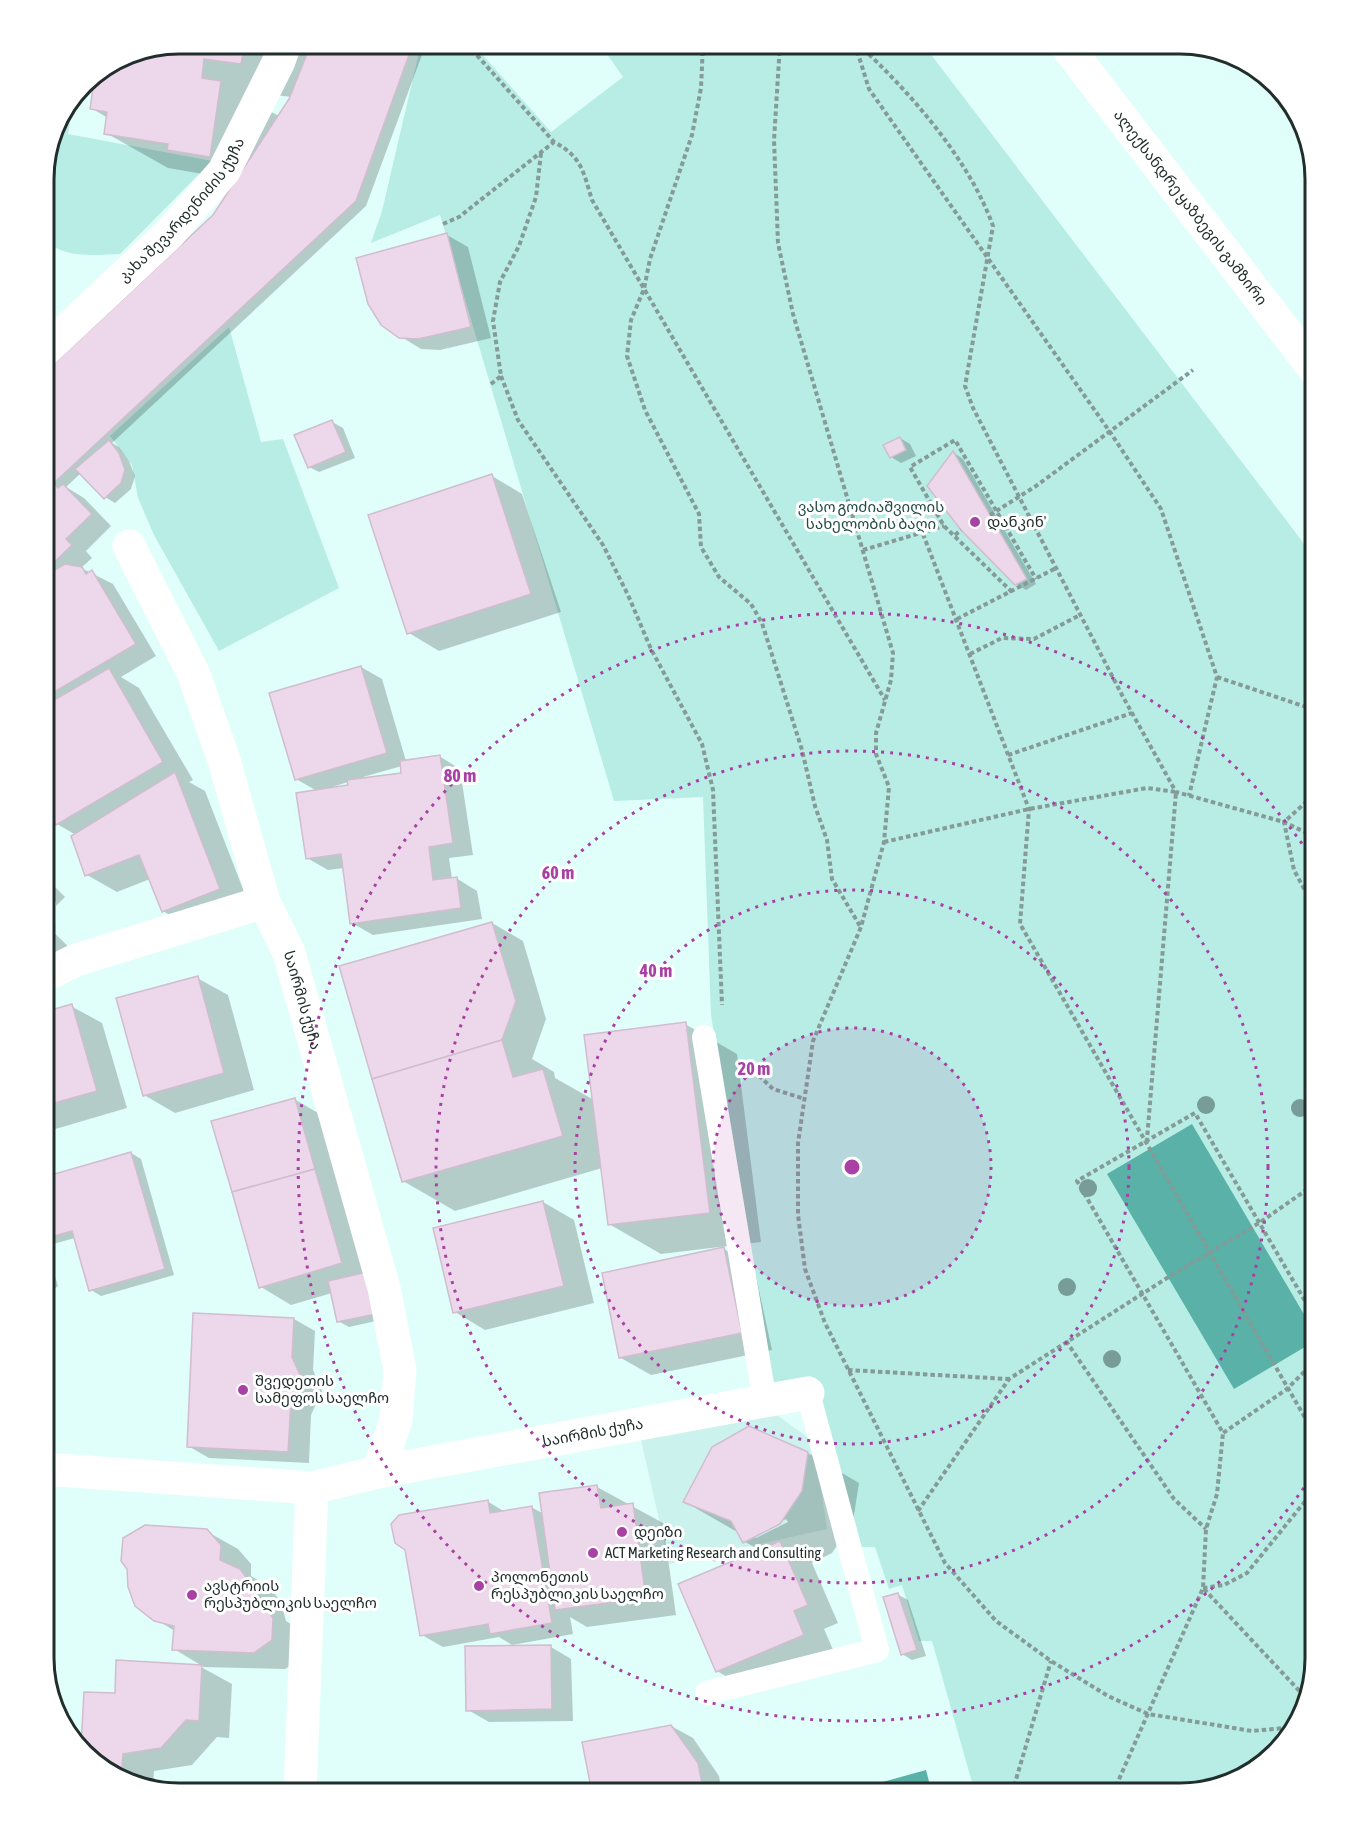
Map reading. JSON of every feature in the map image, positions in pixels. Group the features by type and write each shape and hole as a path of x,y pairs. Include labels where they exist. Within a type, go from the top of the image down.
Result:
{"street":[{"name":"კახა შევარდენიძის ქუჩა","path":"54,342 169,234 224,171 281,54"},
{"name":"ალექსანდრე ყაზბეგის გამზირი","path":"1073,54 1305,356"},
{"name":"საირმის ქუჩა","path":"129,546 194,675 224,760 264,902 289,953 384,1288 400,1370 396,1420 378,1472"},
{"path":"54,971 76,960 264,902"},
{"name":"საირმის ქუჩა","path":"54,1471 312,1488 378,1472 808,1393"},
{"path":"300,1783 312,1488"}],"lane":[{"path":"704,1037 765,1402"},
{"path":"707,1694 877,1650 808,1393"}],"path":[{"path":"476,54 554,142 571,152 584,171 592,200 885,700"},
{"path":"702,54 701,88 692,135 650,260 644,289 631,320 627,356 645,410 699,514 701,547 719,578 751,604 762,622 827,840 832,879 861,927"},
{"path":"779,54 774,140 778,243 793,314 893,653 891,680 876,733 876,754 889,787 884,842 861,927 813,1041 798,1143 798,1215 805,1269 825,1323 945,1563 996,1621 1051,1661 1108,1696 1148,1714 1252,1731 1283,1728"},
{"path":"859,54 869,89 1110,432 1161,509 1217,677 1189,796"},
{"path":"868,54 884,68 956,155 986,207 993,226 965,386 1080,615 1176,792 1146,1141 1148,1150 1305,1418"},
{"path":"443,224 459,217 554,142"},
{"path":"541,153 536,197 519,246 500,282 493,321 501,376 518,420 603,545 651,649 702,744 713,790 722,1014"},
{"path":"990,515 1110,432 1193,370"},
{"path":"491,384 501,376"},
{"path":"1012,592 944,526 910,467 955,440 1036,579"},
{"path":"863,550 944,526"},
{"path":"955,536 961,530"},
{"path":"923,534 1029,809 1020,924 1146,1141"},
{"path":"957,619 1056,568"},
{"path":"970,654 1002,638 1034,639 1080,615"},
{"path":"1217,677 1305,706"},
{"path":"1008,755 1132,713"},
{"path":"884,842 1029,809 1147,788 1176,792 1284,822 1305,832"},
{"path":"1284,822 1305,804"},
{"path":"1284,822 1294,870 1305,890"},
{"path":"745,1061 773,1089 805,1099"},
{"path":"1118,1783 1203,1588 1206,1529 1216,1494 1223,1433 1077,1181 1195,1113 1305,1300"},
{"path":"918,1510 1009,1379 1167,1278 1253,1227 1305,1192"},
{"path":"1066,1341 1174,1499 1206,1529"},
{"path":"848,1370 1009,1379"},
{"path":"1223,1433 1287,1389 1305,1372"},
{"path":"1203,1588 1224,1585 1247,1573 1305,1502"},
{"path":"1203,1588 1300,1692"},
{"path":"1015,1783 1051,1661"}],"shaded area":[{"path":"1192,1124 1305,1316 1305,1347 1234,1389 1107,1174"},
{"path":"777,1415 814,1442 827,1529 669,1564 641,1440"},
{"path":"926,1770 929,1783 879,1783"}],"green space":[{"name":"ვასო გოძიაშვილის სახელობის ბაღი","path":"419,54 482,54 551,132 623,77 607,54 931,54 1305,545 1305,1658 1301,1690 1288,1720 1268,1746 1256,1757 1235,1770 1212,1779 1180,1783 972,1783 932,1641 919,1641 902,1585 889,1589 875,1547 854,1547 811,1376 770,1383 711,1015 703,797 614,801 440,215 371,243 382,211"},
{"path":"71,117 68,134 212,161 120,254 90,255 60,250 54,246 54,171 58,147"},
{"path":"229,327 261,442 283,439 339,588 219,651 154,535 138,498 132,465 110,436"}],"building":[{"path":"179,54 243,54 241,64 204,59 202,78 221,81 210,157 167,150 168,144 104,134 107,112 90,109 93,89 97,85 117,71 147,58"},
{"path":"307,54 409,54 356,201 54,483 54,364 213,215 289,99"},
{"path":"447,233 471,327 418,339 399,338 381,325 368,304 356,258"},
{"path":"332,420 346,452 308,468 294,435"},
{"path":"900,437 906,450 890,458 883,445"},
{"path":"109,440 119,453 125,470 121,483 104,499 75,469"},
{"name":"დანკინ'","path":"953,451 1027,579 1015,585 961,530 927,486"},
{"path":"492,474 531,594 407,634 368,515"},
{"path":"54,484 58,488 63,484 92,514 66,539 72,545 54,562"},
{"path":"65,564 82,567 86,574 92,570 136,644 54,692 54,570"},
{"path":"361,666 387,753 295,780 269,693"},
{"path":"109,668 163,762 56,825 54,821 54,700"},
{"path":"440,755 453,843 429,847 433,880 457,877 461,908 350,924 341,854 306,859 296,793 348,785 347,780 401,773 400,761"},
{"path":"175,772 220,889 162,912 139,855 85,876 71,836"},
{"path":"492,922 516,1001 502,1040 372,1079 339,966"},
{"path":"198,976 224,1073 143,1096 116,998"},
{"path":"72,1004 97,1091 54,1103 54,1009"},
{"path":"686,1022 710,1213 608,1225 584,1035"},
{"path":"502,1040 513,1077 543,1069 563,1136 402,1182 372,1079"},
{"path":"295,1098 315,1169 232,1192 211,1121"},
{"path":"131,1152 165,1269 89,1291 72,1231 54,1236 54,1174"},
{"path":"315,1169 342,1263 259,1288 232,1192"},
{"path":"543,1201 564,1286 453,1313 433,1228"},
{"path":"724,1247 742,1333 619,1358 602,1273"},
{"path":"367,1272 376,1314 337,1322 328,1281"},
{"name":"შვედეთის სამეფოს საელჩო","path":"193,1313 294,1318 292,1357 302,1379 291,1402 288,1452 187,1447"},
{"path":"749,1426 808,1452 802,1491 780,1524 743,1543 731,1521 683,1502 712,1447"},
{"name":"ACT Marketing Research and Consulting","path":"597,1485 601,1508 633,1503 646,1598 555,1610 539,1493"},
{"name":"პოლონეთის რესპუბლიკის საელჩო","path":"488,1500 490,1513 532,1506 552,1623 490,1634 488,1624 420,1636 405,1550 395,1543 391,1524 399,1515"},
{"name":"ავსტრიის რესპუბლიკის საელჩო","path":"145,1525 207,1529 221,1545 220,1560 240,1569 251,1584 256,1603 266,1608 273,1618 272,1640 254,1653 172,1650 174,1626 154,1621 135,1606 128,1587 127,1569 121,1561 123,1538"},
{"path":"780,1541 808,1605 794,1611 804,1635 716,1672 678,1584"},
{"path":"898,1593 917,1650 901,1655 883,1597"},
{"path":"551,1645 552,1709 466,1711 465,1646"},
{"path":"116,1660 202,1665 199,1721 186,1720 161,1748 123,1754 122,1769 97,1752 82,1735 84,1692 115,1693"},
{"path":"671,1725 698,1763 702,1783 590,1783 582,1742"}],"place":[{"name":"დანკინ'","path":"975,522"},
{"name":"შვედეთის სამეფოს საელჩო","path":"243,1390"},
{"name":"დეიზი","path":"622,1532"},
{"name":"ACT Marketing Research and Consulting","path":"593,1553"},
{"name":"პოლონეთის რესპუბლიკის საელჩო","path":"479,1586"},
{"name":"ავსტრიის რესპუბლიკის საელჩო","path":"192,1595"}]}
